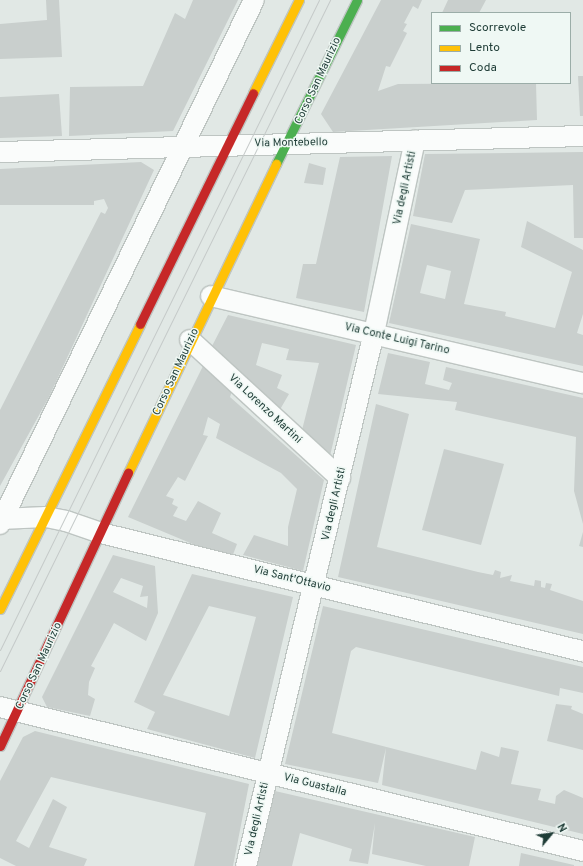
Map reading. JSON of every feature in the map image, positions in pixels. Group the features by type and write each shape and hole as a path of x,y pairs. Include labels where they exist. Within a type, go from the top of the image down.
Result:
{"street":[{"path":"1,521 254,0"},
{"path":"0,609 300,0"},
{"name":"Corso San Maurizio","path":"0,746 8,710 101,533 211,296 289,143 357,0"},
{"name":"Via Montebello","path":"0,152 583,136"},
{"name":"Via degli Artisti","path":"246,866 267,773 340,478 374,333 415,140"},
{"name":"Via Conte Luigi Tarino","path":"211,296 583,382"},
{"name":"Via Lorenzo Martini","path":"190,340 340,478"},
{"name":"Via Sant'Ottavio","path":"1,521 46,517 101,533 583,651"},
{"name":"Via Guastalla","path":"8,710 583,851"}],"building":[{"path":"46,0 59,0 62,57 0,59 0,24 47,20"},
{"path":"193,0 238,0 173,131 69,136 70,87 143,86 175,13 185,19"},
{"path":"381,0 422,0 418,9 413,6 404,23 407,24 403,31 407,33 390,67 386,66 378,91 398,84 536,84 537,120 333,132 321,114"},
{"path":"448,0 486,0 480,12 442,12"},
{"path":"578,76 583,76 583,116 580,116"},
{"path":"59,94 62,136 0,138 0,97"},
{"path":"583,152 583,238 574,238 573,185 465,190 452,223 413,216 425,154"},
{"path":"392,156 364,312 296,298 303,264 316,264 340,157"},
{"path":"141,162 154,170 49,397 0,486 0,410 101,212 105,214 108,208 104,199 94,201 94,205 0,205 0,169"},
{"path":"309,163 326,168 323,185 304,183"},
{"path":"527,221 583,250 583,314 577,333 583,335 583,366 389,323 411,224 480,239 464,304 506,312 505,316 555,328 572,272 521,247","holes":["427,265 451,271 445,299 420,293"]},
{"path":"228,315 356,345 330,456 301,434 319,363 286,360 289,349 262,343 256,365 282,375 277,388 289,394 278,413 211,348"},
{"path":"388,353 430,362 425,384 449,390 452,383 443,380 446,367 583,398 583,524 574,491 576,437 455,410 457,402 378,394"},
{"path":"203,366 233,388 230,397 324,480 303,571 243,555 254,535 288,546 288,527 297,489 281,473 216,438 220,424 208,417 203,435 208,436 185,481 178,477 166,496 174,499 172,504 178,507 173,516 186,521 198,501 221,513 212,533 237,544 231,560 128,517"},
{"path":"376,404 409,414 377,547 493,575 495,570 501,572 500,578 512,575 510,581 534,586 535,580 541,581 541,587 545,588 546,583 552,584 550,590 583,601 583,634 338,577"},
{"path":"444,449 504,464 481,545 422,530"},
{"path":"583,532 583,547 579,546"},
{"path":"113,555 155,566 158,613 146,641 114,623 91,666 95,668 89,682 88,695 95,699 90,716 47,707 42,697","holes":["121,578 143,586 140,597 148,596 147,608 113,592"]},
{"path":"192,574 293,597 255,758 147,729 155,712 134,702","holes":["209,606 256,617 229,716 163,695"]},
{"path":"323,606 583,667 583,693 560,688 559,696 356,647 351,651 332,733 476,770 481,751 499,757 501,747 519,751 511,784 541,789 538,800 555,804 556,796 564,790 583,798 583,834 382,785 386,748 378,783 285,764"},
{"path":"556,704 572,706 571,709 583,714 583,750 547,741"},
{"path":"35,731 249,784 233,866 194,866 206,813 51,777 16,841 29,848 53,799 67,807 49,847 87,859 84,866 16,866 0,858 0,781 23,737"},
{"path":"275,791 475,837 469,866 426,866 372,854 375,823 368,864 349,861 352,849 300,833 292,866 257,866"},
{"path":"521,853 574,865 574,866 519,866"}],"tram line":[{"path":"0,650 319,0"},
{"path":"0,671 330,0"}],"traffic: fast":[{"path":"276,164 357,0"}],"traffic: slow":[{"path":"253,93 299,0"},
{"path":"128,473 276,164"},
{"path":"0,609 140,324"}],"traffic: jam":[{"path":"140,324 253,93"},
{"path":"0,746 128,473"}]}
